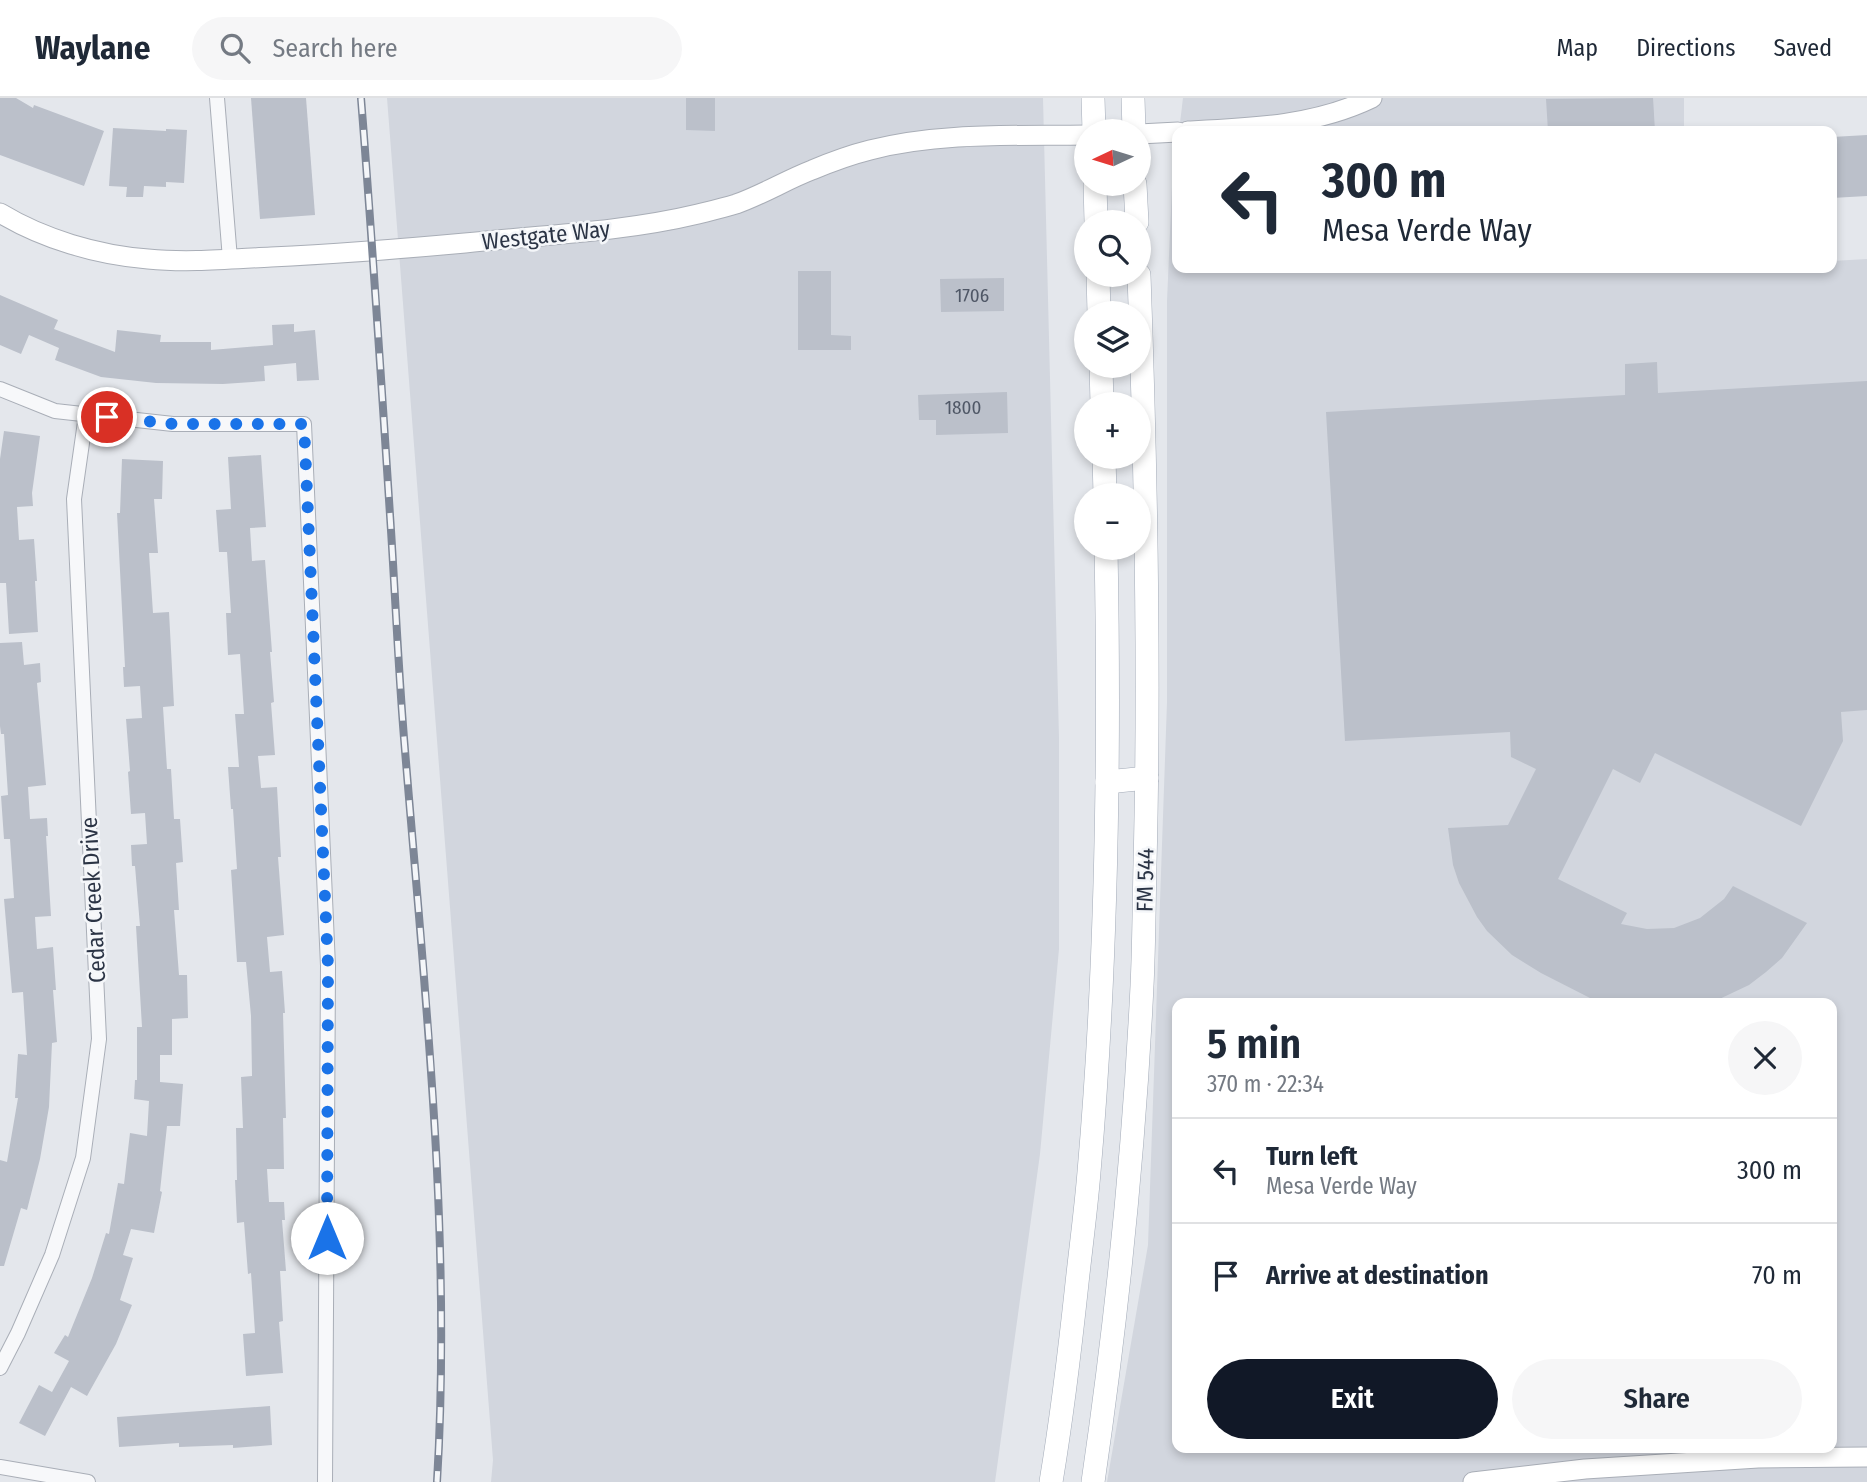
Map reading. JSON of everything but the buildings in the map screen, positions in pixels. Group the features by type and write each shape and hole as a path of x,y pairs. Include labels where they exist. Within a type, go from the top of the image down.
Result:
{"main road":[{"path":"1093,98 1094,119"},
{"path":"1133,98 1134,119"},
{"name":"FM 544","path":"1093,1482 1130,1177 1142,984 1148,630 1139,287"},
{"name":"FM 544","path":"1051,1482 1066,1381 1089,1174 1102,982 1107,782 1106,560"},
{"path":"1107,782 1147,778"}],"street":[{"path":"217,98 230,259"},
{"path":"1268,126 1312,120 1372,98"},
{"path":"1152,133 1172,132"},
{"name":"Westgate Way","path":"0,213 63,241 110,254 149,260 374,252 650,223 696,215 737,204 811,170 873,149 944,139 1074,135"},
{"path":"0,389 55,411 86,415 173,424 304,424 328,966 325,1482"},
{"name":"Cedar Creek Drive","path":"0,1368 52,1255 83,1157 99,1039 74,499 86,415"},
{"path":"1473,1482 1585,1469 1758,1458 1867,1457"},
{"path":"0,1467 88,1482"}],"shaded area":[{"path":"387,98 1043,98 1059,738 1059,949 1040,1154 995,1482 491,1482 493,1460"},
{"path":"1183,98 1684,98 1684,126 1180,126"},
{"path":"1172,187 1172,273 1837,273 1837,261 1867,259 1867,1482 1107,1482 1148,1245 1167,702 1167,301"}],"railway":[{"path":"361,98 402,710 434,1109 441,1295 437,1482"}],"route":[{"path":"107,417 173,424 304,424 328,966 327,1238"}]}
